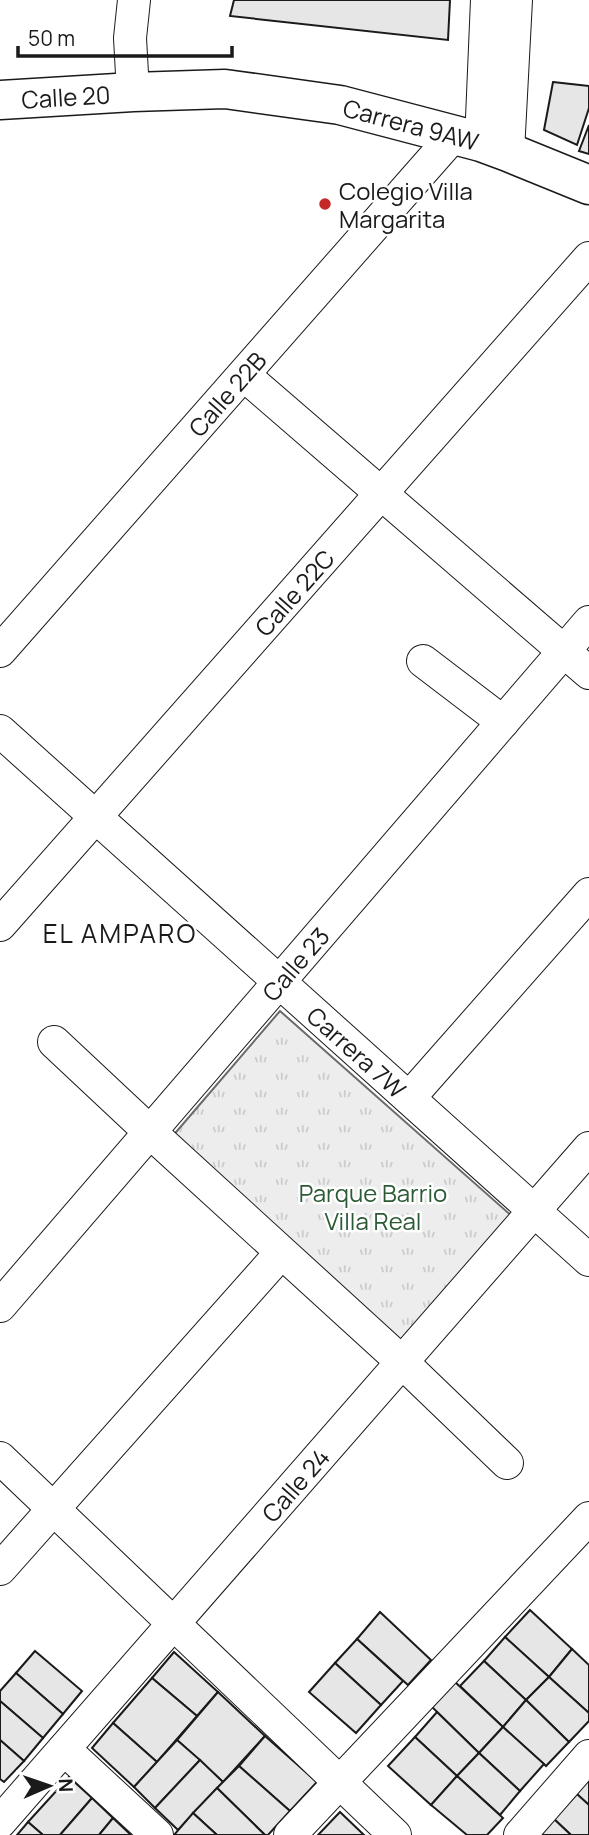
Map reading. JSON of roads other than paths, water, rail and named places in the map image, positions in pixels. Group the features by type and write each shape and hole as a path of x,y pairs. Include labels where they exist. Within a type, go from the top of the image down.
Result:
{"main road":[{"name":"Calle 20","path":"0,100 225,89"},
{"name":"Carrera 9AW","path":"225,89 340,105 481,143 589,185"}],"street":[{"name":"Calle 20","path":"133,92 130,38 134,0"},
{"path":"481,143 487,0"},
{"path":"481,143 516,0"},
{"name":"Calle 22B","path":"0,651 244,374 481,143"},
{"name":"Calle 22C","path":"0,925 589,258"},
{"path":"244,374 589,673"},
{"name":"Calle 23","path":"0,1306 589,622"},
{"path":"424,661 503,722"},
{"name":"Carrera 7W","path":"0,732 589,1260"},
{"path":"408,1098 589,894"},
{"path":"54,1042 402,1362 507,1463"},
{"name":"Calle 24","path":"0,1822 589,1148"},
{"path":"0,1569 281,1253"},
{"path":"0,1458 395,1835"},
{"path":"290,1835 589,1518"},
{"path":"64,1749 157,1835"},
{"path":"520,1835 589,1756"}],"place":[{"name":"Colegio Villa Margarita","path":"325,204"}],"district":[{"name":"EL AMPARO","path":"120,933"}],"park label":[{"name":"Parque Barrio Villa Real","path":"373,1206"}]}
